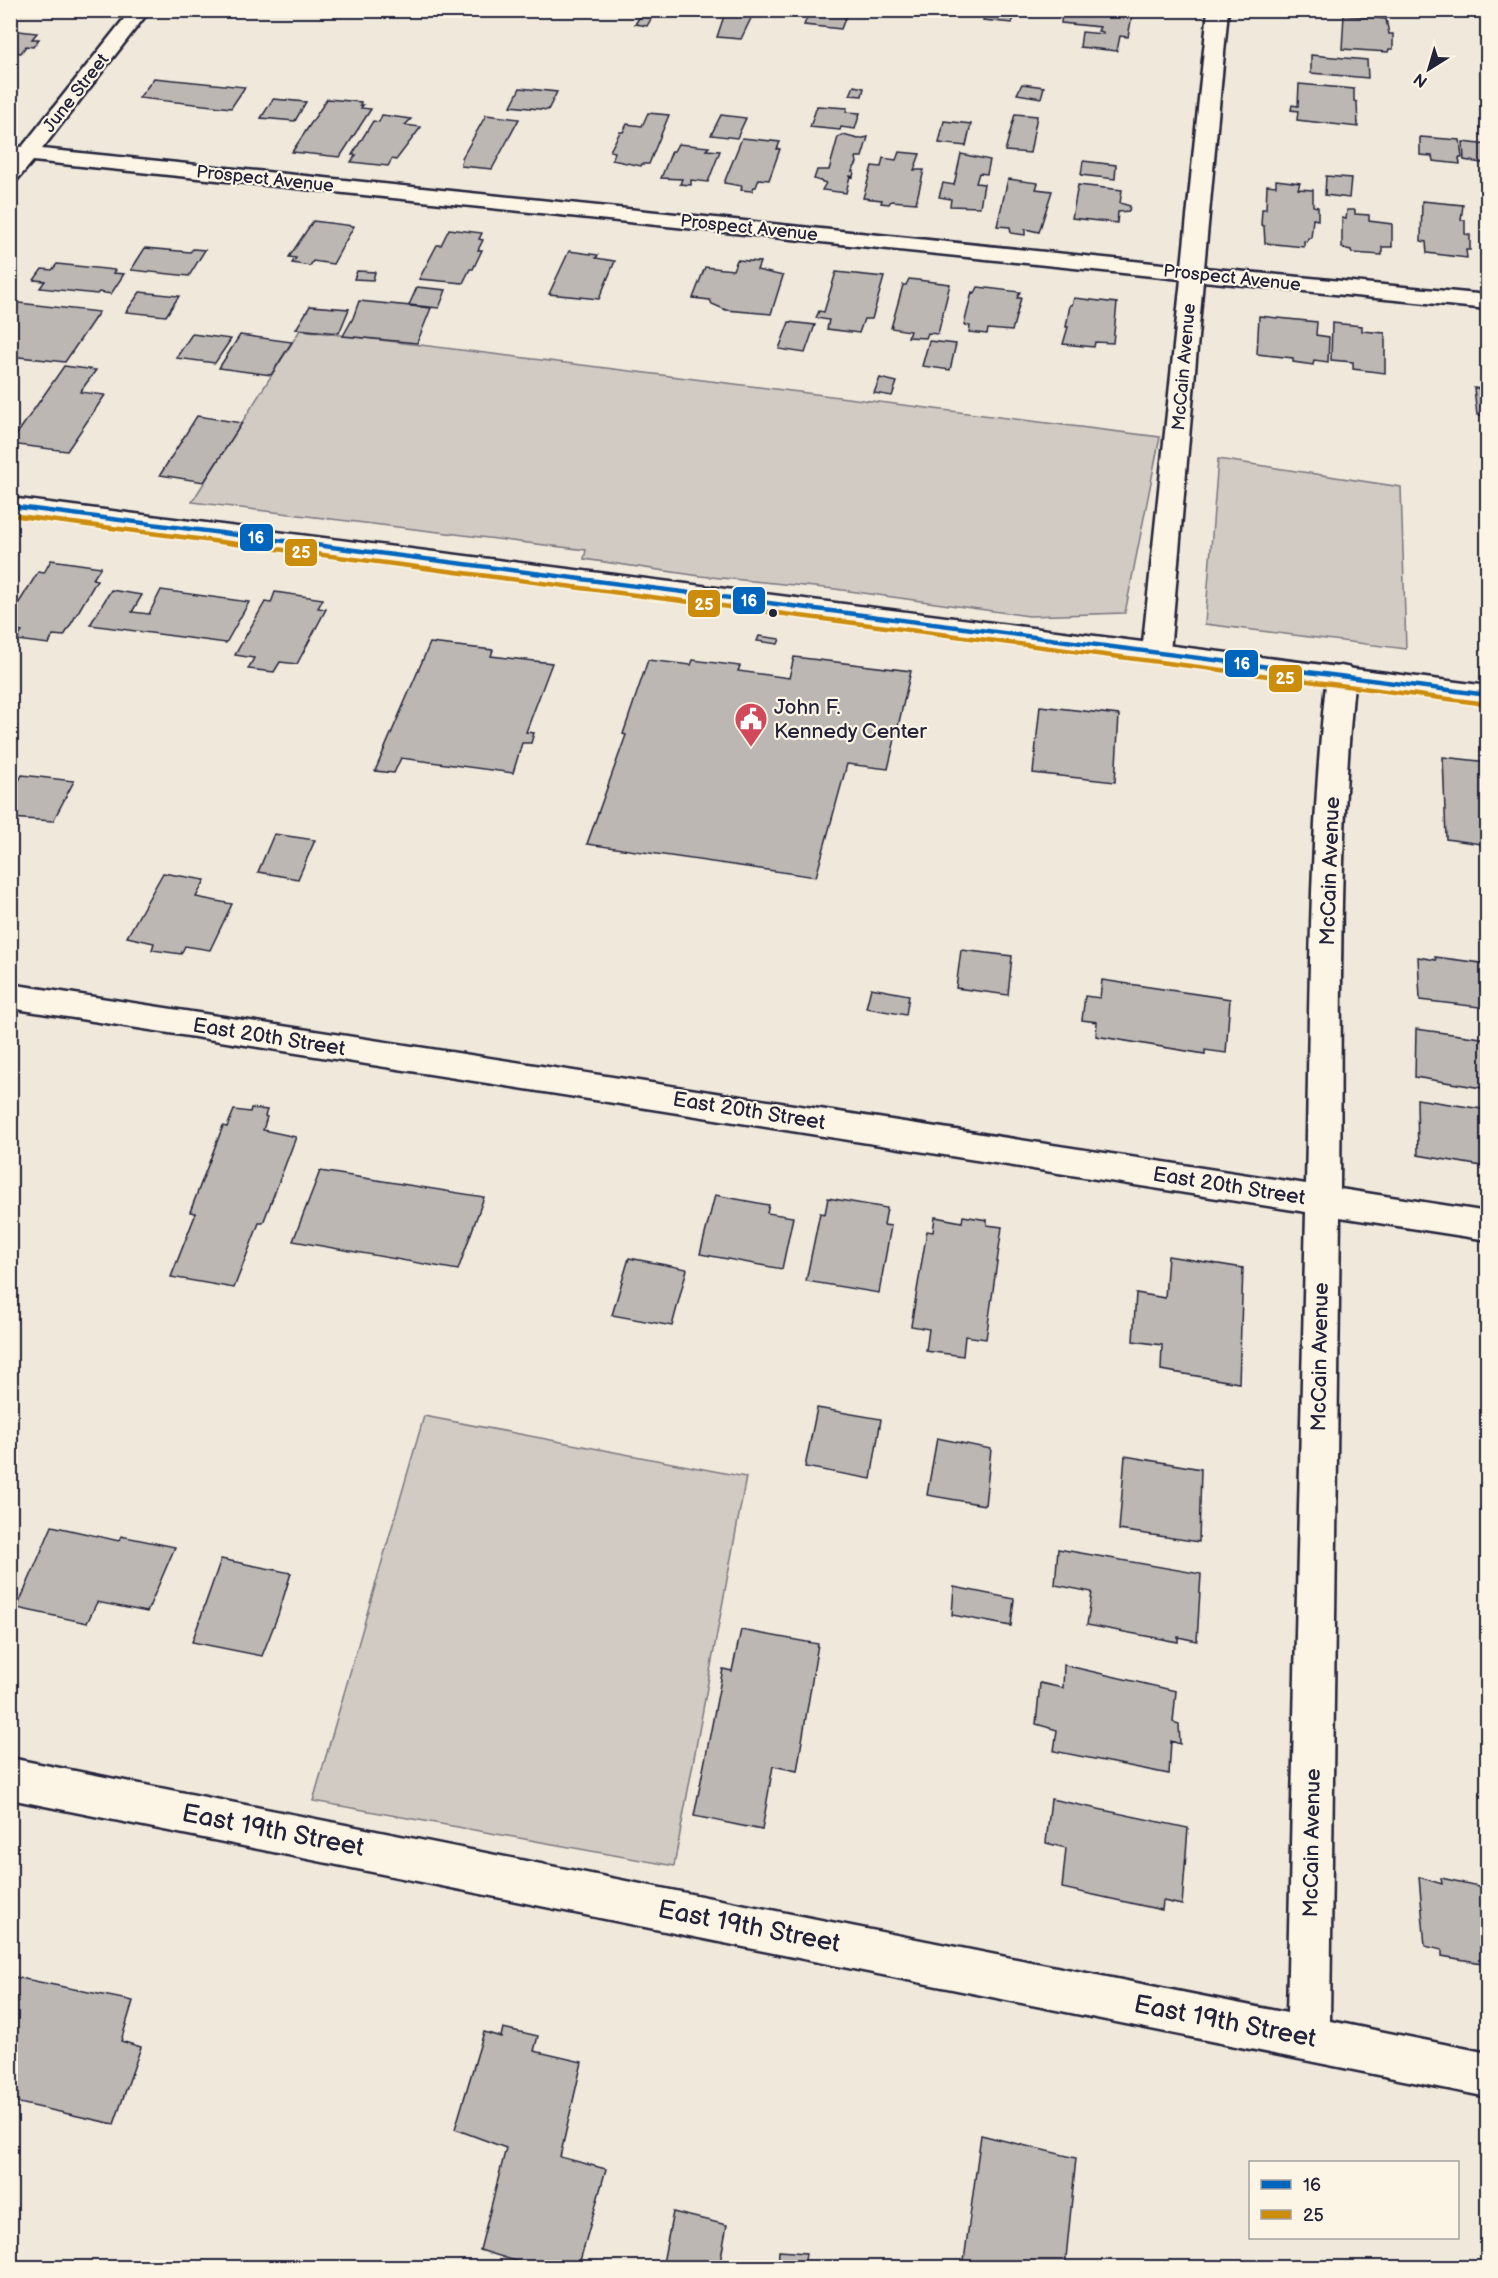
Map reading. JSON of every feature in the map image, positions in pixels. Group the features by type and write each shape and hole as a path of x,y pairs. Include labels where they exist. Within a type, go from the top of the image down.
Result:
{"street":[{"name":"June Street","path":"10,176 19,153 141,10"},
{"name":"McCain Avenue","path":"1156,652 1218,10"},
{"name":"Prospect Avenue","path":"19,153 1193,274 1488,302"},
{"path":"10,506 1488,695"},
{"name":"McCain Avenue","path":"1308,2039 1329,857 1334,740 1341,675"},
{"name":"East 20th Street","path":"10,996 1488,1226"},
{"name":"East 19th Street","path":"10,1778 1488,2075"}],"shaded area":[{"path":"300,330 1160,437 1125,613 1029,616 835,589 700,576 584,559 586,550 192,502"},
{"path":"1218,459 1401,487 1406,649 1205,624"},
{"path":"424,1416 746,1477 674,1866 313,1801"}],"building":[{"path":"307,10 340,10 337,15 306,12"},
{"path":"726,10 755,10 741,39 717,37"},
{"path":"810,10 848,11 841,29 804,25"},
{"path":"927,10 1015,10 1012,23 983,20 985,16"},
{"path":"1133,10 1128,37 1120,36 1117,51 1080,47 1082,32 1103,34 1098,31 1100,27 1061,23 1062,14 1059,14 1060,11"},
{"path":"644,11 655,12 647,26 635,24"},
{"path":"1344,15 1386,19 1389,34 1393,34 1393,49 1389,49 1388,52 1342,49"},
{"path":"10,30 37,33 32,39 39,39 33,47 26,46 21,53 10,52"},
{"path":"1311,55 1367,60 1368,78 1311,73"},
{"path":"154,78 245,87 231,108 139,98"},
{"path":"1022,84 1044,87 1041,98 1017,94"},
{"path":"1299,84 1354,89 1358,127 1297,120 1298,111 1291,110 1292,105 1298,106"},
{"path":"854,86 864,88 862,96 850,95"},
{"path":"520,88 557,92 548,110 511,106"},
{"path":"273,99 306,102 295,121 261,118"},
{"path":"327,99 361,102 360,105 363,105 361,108 371,109 340,157 292,152"},
{"path":"817,106 847,108 846,112 860,113 855,129 810,127"},
{"path":"648,113 669,115 649,164 641,166 612,160 615,152 610,151 620,132 623,132 627,124 642,126"},
{"path":"1015,114 1037,116 1030,153 1005,151"},
{"path":"382,115 411,119 405,125 421,127 396,160 392,159 388,166 351,162 356,155 352,155 373,121 379,122"},
{"path":"486,115 519,119 492,169 461,166 462,158"},
{"path":"721,115 746,118 737,138 711,135"},
{"path":"944,121 971,124 966,146 939,143"},
{"path":"843,135 858,139 868,137 862,157 856,157 857,163 852,171 854,171 853,177 850,176 846,193 822,190 826,183 814,179 817,170 829,170 838,137"},
{"path":"1420,137 1460,140 1462,158 1459,158 1460,164 1433,161 1432,156 1420,155"},
{"path":"742,138 780,142 777,149 780,149 769,180 759,179 752,191 741,190 742,186 724,183"},
{"path":"1463,142 1488,145 1488,164 1464,160"},
{"path":"678,144 709,147 706,150 720,151 708,182 691,180 691,185 680,184 682,179 661,178 672,151"},
{"path":"899,152 920,154 914,170 924,170 916,203 891,201 889,204 881,203 882,200 863,198 872,166 881,167 883,158 896,160"},
{"path":"961,154 990,160 987,174 979,173 976,183 984,184 980,207 950,206 951,199 939,197 943,183 954,185"},
{"path":"1083,161 1116,165 1115,179 1081,175"},
{"path":"1326,176 1351,178 1349,198 1325,195"},
{"path":"1008,179 1038,183 1036,189 1052,191 1039,232 1025,229 1025,235 1011,233 1010,227 997,226"},
{"path":"1276,180 1300,183 1298,189 1313,190 1313,206 1318,207 1318,220 1313,219 1311,238 1308,238 1307,242 1304,241 1304,247 1265,243 1264,226 1261,225 1262,209 1266,209 1267,185 1276,186"},
{"path":"1078,185 1122,190 1120,203 1130,206 1129,211 1118,212 1117,223 1072,218"},
{"path":"1422,201 1463,205 1461,220 1465,220 1465,234 1470,235 1470,250 1466,250 1467,258 1427,253 1426,242 1421,241"},
{"path":"1347,210 1355,210 1355,214 1369,215 1369,221 1392,224 1392,247 1382,247 1382,255 1352,253 1351,250 1342,248 1342,218 1346,219"},
{"path":"313,221 354,226 333,264 313,261 310,266 292,263 296,258 289,257"},
{"path":"449,229 482,233 479,239 483,240 478,250 482,250 473,269 470,269 463,283 419,279 437,245 441,245"},
{"path":"145,248 190,252 193,249 205,250 189,276 131,270"},
{"path":"569,251 598,255 596,258 615,261 599,299 549,294"},
{"path":"737,260 760,262 757,270 783,276 771,314 726,310 712,304 710,300 693,298 705,267 733,270"},
{"path":"57,264 115,270 113,273 124,274 111,294 40,288 45,281 34,280 42,269 52,270"},
{"path":"357,271 375,272 373,280 354,279"},
{"path":"836,272 884,277 872,319 864,319 859,333 827,329 829,320 816,318 819,311 824,312"},
{"path":"909,279 950,284 938,334 928,333 926,338 908,337 910,331 891,328 903,285 906,285"},
{"path":"417,287 446,290 439,308 409,305"},
{"path":"978,287 1020,292 1017,298 1021,298 1012,331 988,329 987,334 969,332 970,326 964,325 972,292 975,293"},
{"path":"140,292 179,296 166,316 126,312"},
{"path":"1074,298 1117,303 1113,343 1095,342 1094,347 1063,344 1068,327 1066,327 1070,305"},
{"path":"359,301 431,308 417,343 343,336"},
{"path":"10,302 99,312 65,362 10,356"},
{"path":"310,306 349,309 339,333 296,329"},
{"path":"1259,316 1317,322 1316,335 1329,337 1328,362 1314,360 1313,365 1293,362 1293,358 1257,354"},
{"path":"789,322 815,325 805,353 779,349"},
{"path":"1332,323 1362,326 1362,331 1385,333 1385,373 1353,369 1353,362 1331,360"},
{"path":"192,334 231,339 215,363 176,358"},
{"path":"240,335 292,342 271,375 219,368"},
{"path":"929,341 956,344 950,370 922,366"},
{"path":"64,366 96,370 80,392 105,395 67,451 10,444"},
{"path":"880,378 897,382 892,396 874,393"},
{"path":"1474,388 1488,390 1488,416 1477,415"},
{"path":"197,416 242,423 204,482 160,475"},
{"path":"51,560 101,567 93,579 97,580 64,636 53,635 49,644 16,640 22,632 10,629 10,617 38,572 44,573"},
{"path":"111,590 142,595 132,612 149,614 161,590 249,602 226,643 90,625"},
{"path":"275,592 323,599 318,608 326,609 297,664 280,662 274,672 248,669 254,658 235,655 265,602 271,603"},
{"path":"759,636 780,639 778,644 757,641"},
{"path":"430,643 493,650 491,656 552,663 526,732 534,733 531,743 522,743 513,773 401,758 394,773 375,771"},
{"path":"794,657 911,671 888,769 847,764 816,877 587,844 626,735 623,734 648,660 691,665 693,660 740,666 738,671 789,678"},
{"path":"1040,706 1119,715 1115,782 1033,773"},
{"path":"1443,757 1488,762 1488,845 1446,839"},
{"path":"22,775 74,781 53,821 10,818 10,797"},
{"path":"274,834 315,840 298,879 258,872"},
{"path":"163,873 205,880 196,897 232,904 210,950 185,946 181,954 152,950 154,943 127,937"},
{"path":"961,950 1012,956 1008,995 956,988"},
{"path":"1418,957 1488,964 1488,1008 1420,1000"},
{"path":"1102,980 1230,999 1226,1053 1205,1050 1205,1054 1096,1036 1097,1022 1082,1020 1085,996 1100,998"},
{"path":"871,988 909,995 906,1015 866,1008"},
{"path":"1416,1029 1488,1039 1488,1089 1415,1077"},
{"path":"1417,1099 1488,1110 1488,1167 1418,1155"},
{"path":"251,1108 267,1110 263,1130 296,1137 263,1223 259,1223 234,1288 171,1277 196,1213 190,1212 223,1126 227,1127 234,1110 250,1112"},
{"path":"320,1171 484,1197 458,1270 293,1241"},
{"path":"715,1195 769,1205 767,1213 793,1217 782,1269 700,1254"},
{"path":"828,1198 887,1208 884,1225 891,1226 879,1293 806,1281 820,1213 825,1214"},
{"path":"963,1216 987,1220 987,1225 1002,1227 986,1339 965,1336 963,1356 926,1351 929,1329 911,1326 927,1231 933,1232 935,1217 962,1222"},
{"path":"1168,1256 1243,1268 1239,1383 1161,1370 1162,1345 1133,1341 1136,1293 1165,1298"},
{"path":"629,1258 687,1269 672,1326 612,1315"},
{"path":"817,1408 881,1419 871,1479 805,1467"},
{"path":"937,1438 991,1449 985,1505 927,1495"},
{"path":"1125,1456 1201,1469 1199,1542 1119,1530"},
{"path":"52,1526 119,1541 121,1536 175,1547 147,1612 97,1602 87,1623 17,1608"},
{"path":"1058,1549 1201,1574 1197,1641 1178,1637 1178,1642 1087,1625 1092,1592 1055,1585"},
{"path":"221,1559 291,1573 262,1656 192,1642"},
{"path":"954,1587 1014,1599 1011,1626 952,1615"},
{"path":"741,1630 818,1644 797,1771 773,1766 762,1830 694,1816 723,1669 732,1671"},
{"path":"1064,1665 1176,1691 1173,1722 1179,1724 1180,1744 1171,1741 1169,1774 1054,1751 1057,1730 1036,1724 1040,1683 1063,1688"},
{"path":"1051,1799 1188,1828 1182,1905 1163,1901 1162,1910 1062,1888 1066,1848 1046,1843"},
{"path":"1419,1877 1442,1884 1441,1878 1488,1888 1488,1964 1442,1956 1442,1950 1425,1946"},
{"path":"10,1976 133,2001 121,2041 141,2047 114,2124 10,2101"},
{"path":"503,2028 538,2036 534,2051 582,2062 560,2157 606,2169 578,2268 538,2268 480,2250 506,2148 455,2129 484,2032 501,2037"},
{"path":"981,2135 1076,2158 1065,2268 963,2268"},
{"path":"673,2212 727,2225 719,2268 662,2268"},
{"path":"779,2251 806,2253 804,2268 778,2268"}],"transit line":[{"name":"16","path":"10,506 1488,695"},
{"name":"25","path":"10,515 1487,704"}],"place":[{"name":"John F. Kennedy Center","path":"751,748"}]}
